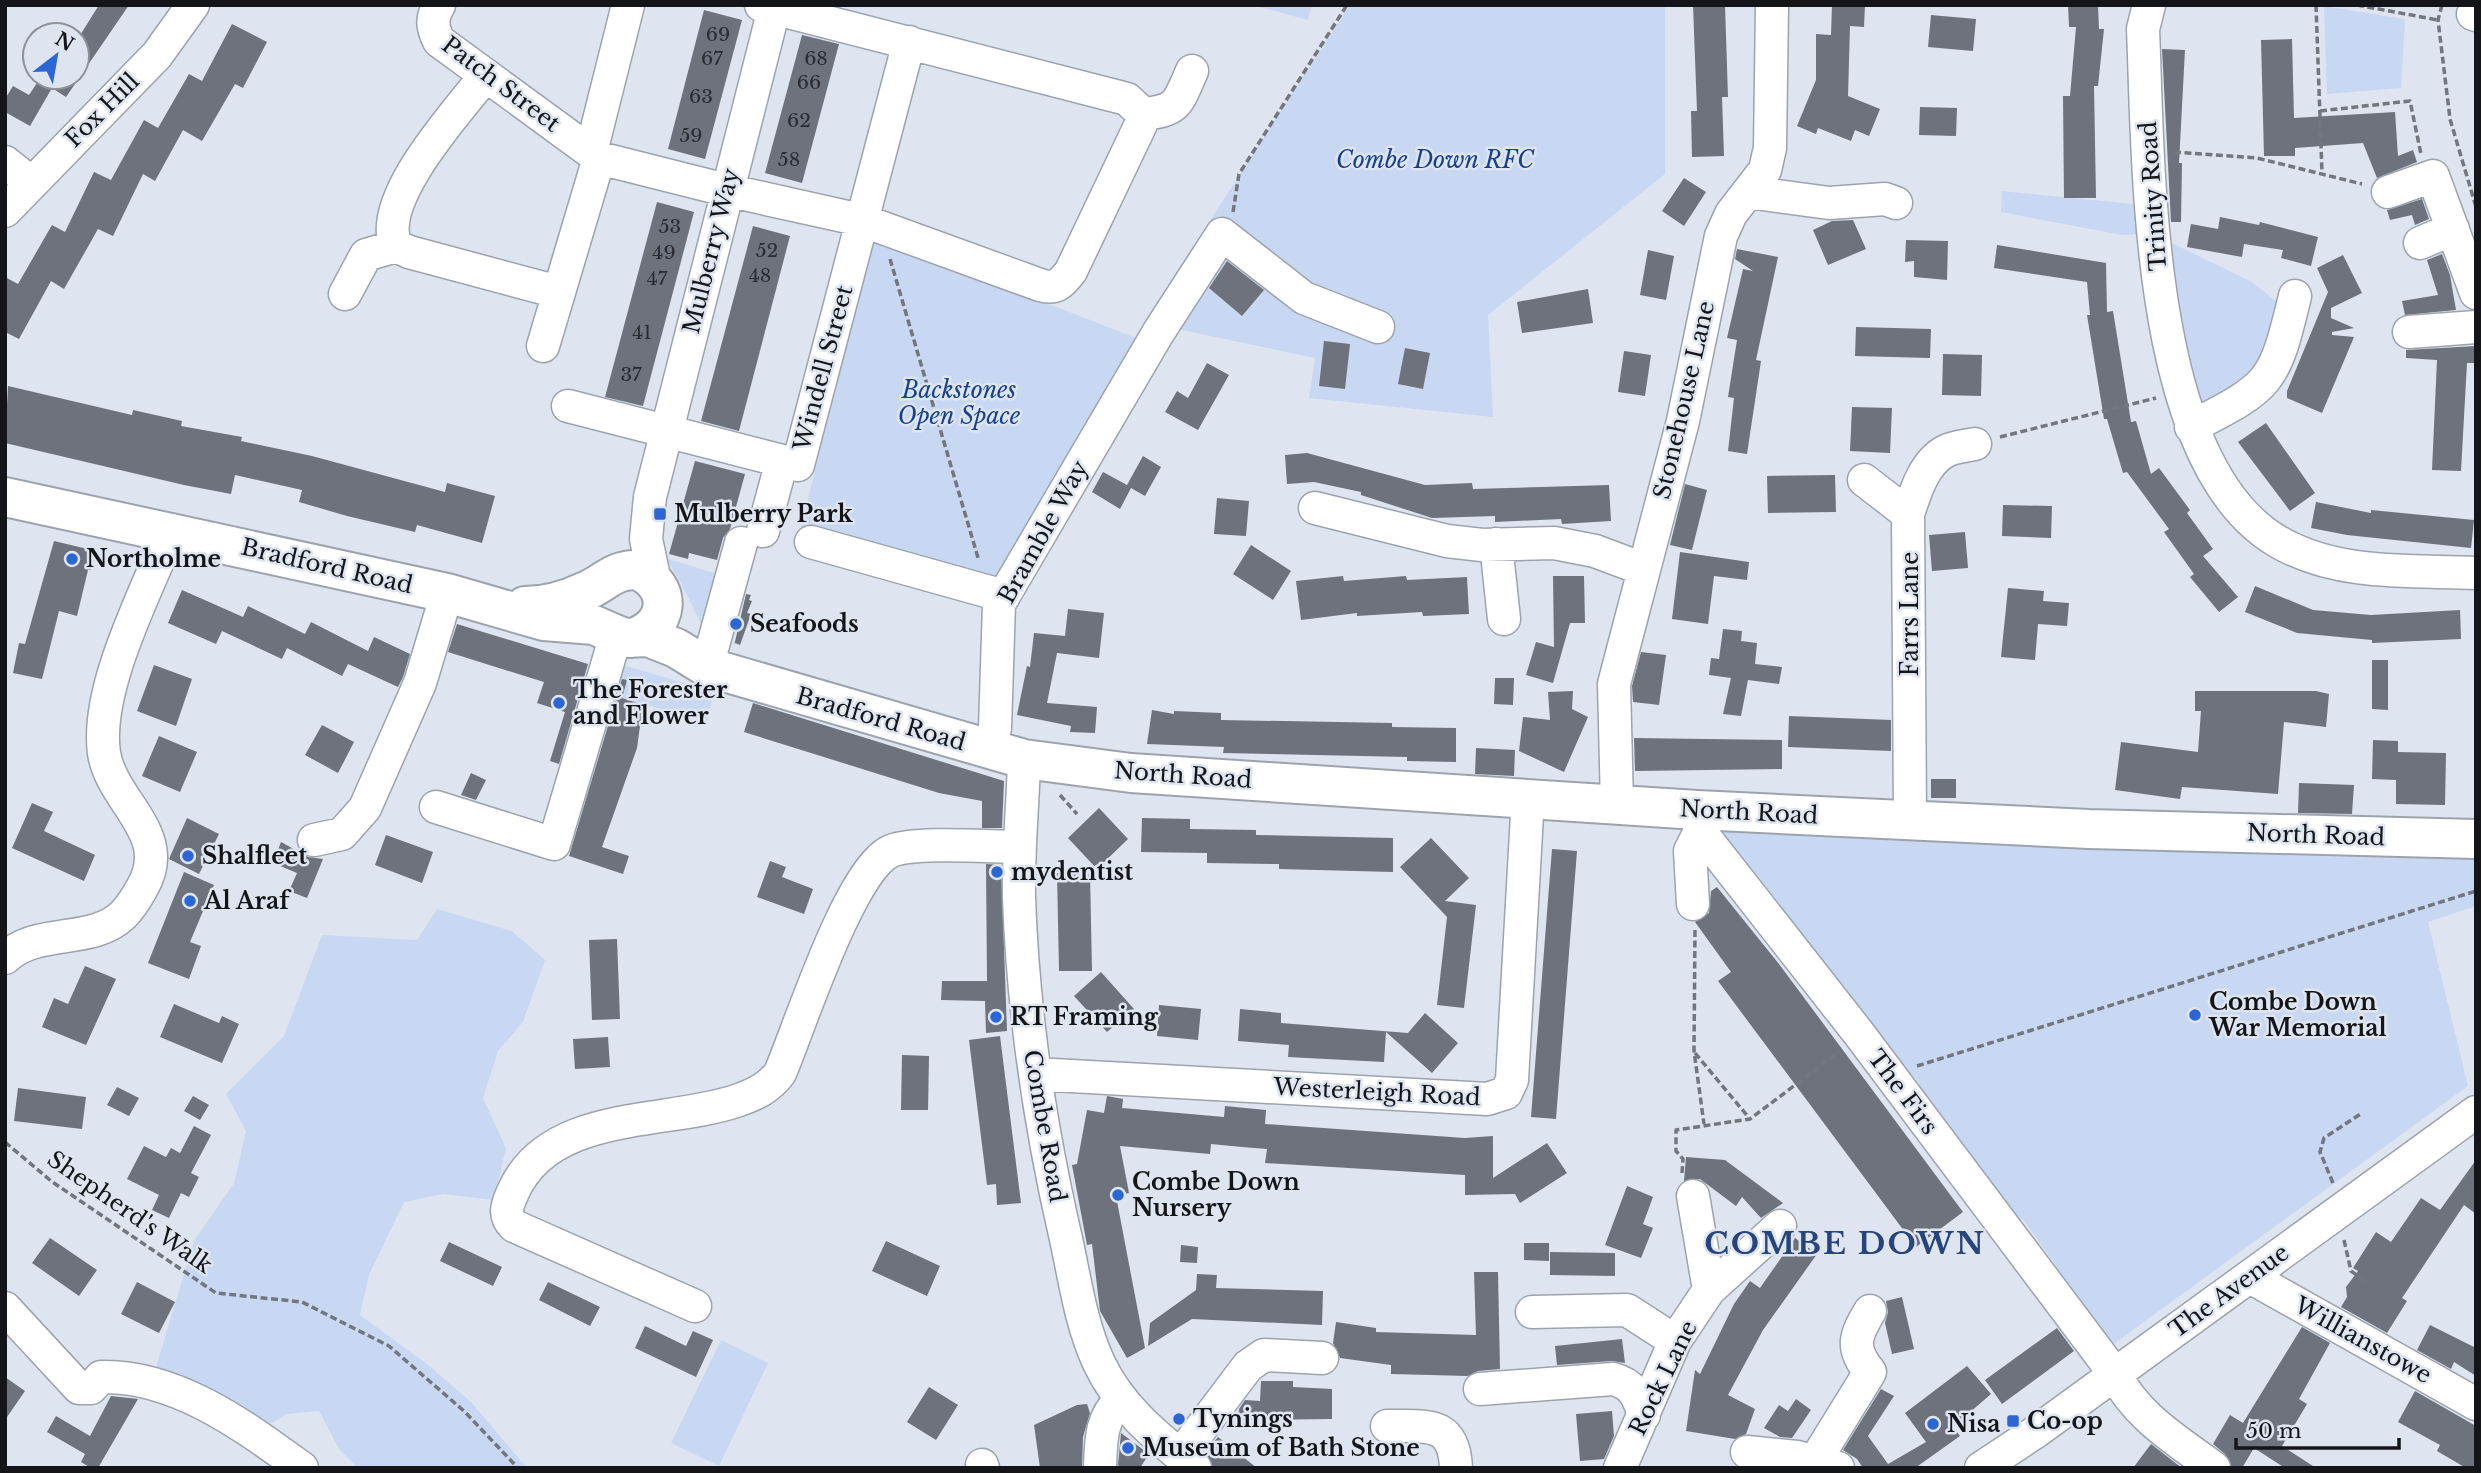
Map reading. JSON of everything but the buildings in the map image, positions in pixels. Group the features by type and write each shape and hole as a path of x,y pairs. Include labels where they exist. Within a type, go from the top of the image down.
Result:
{"main road":[{"name":"Bradford Road","path":"5,496 170,530 447,593 525,617 586,624 619,635 648,637 718,668 1007,755"},
{"name":"Bradford Road","path":"485,603 546,604 587,591 606,579 637,570 659,593"},
{"path":"606,579 596,592 595,610 600,622 619,635 644,634 656,625 659,593"},
{"path":"659,593 684,636 718,668"},
{"name":"North Road","path":"1007,755 1131,773 1617,804 1698,821 1910,819 2089,829 2476,839"}],"street":[{"name":"Fox Hill","path":"5,211 30,182 157,55 193,5"},
{"name":"Patch Street","path":"439,5 433,15 432,28 439,41 595,155 726,191"},
{"name":"Patch Street","path":"595,155 628,5"},
{"name":"Stonehouse Lane","path":"1617,804 1614,684 1683,421 1721,236 1731,214 1765,170 1770,148 1772,5"},
{"name":"Trinity Road","path":"2149,5 2143,29 2152,248 2191,426 2220,485 2248,518 2282,544 2320,561 2358,568 2476,573"},
{"path":"770,6 1128,99 1143,114 1167,112 1177,104 1192,71"},
{"name":"Mulberry Way","path":"659,593 646,539 650,498 770,6"},
{"name":"Windell Street","path":"568,406 798,465 909,42"},
{"path":"396,246 392,230 403,189 414,168 486,75"},
{"path":"726,191 1049,288 1061,284 1071,271 1115,182 1143,114"},
{"path":"544,346 595,155"},
{"path":"5,162 30,182"},
{"path":"2388,192 2433,176 2476,293"},
{"path":"1748,192 1829,204 1885,199 1896,203"},
{"path":"2420,243 2453,229"},
{"path":"1222,234 1304,298 1378,327"},
{"name":"Bramble Way","path":"1007,755 995,728 998,595 1158,333 1222,234"},
{"path":"345,294 366,255 396,246 409,252 558,292"},
{"path":"2191,426 2248,398 2267,380 2281,353 2295,296"},
{"path":"2409,332 2476,327"},
{"name":"Farrs Lane","path":"1910,819 1908,514 1918,484 1929,468 1946,451 1975,444"},
{"path":"718,668 752,537 782,461"},
{"path":"1864,480 1908,514"},
{"name":"Mulberry Way","path":"606,579 650,498"},
{"path":"1315,508 1418,535 1496,544 1554,543 1595,551 1643,569"},
{"path":"5,958 34,940 104,927 123,915 148,878 152,860 150,839 112,777 105,756 101,726 106,694 170,530"},
{"path":"811,542 998,595"},
{"path":"1496,544 1503,619"},
{"path":"313,840 342,834 365,808 420,683 447,593"},
{"path":"436,807 554,844 619,635"},
{"name":"Combe Road","path":"1007,755 1019,847 1025,990 1035,1074 1061,1219 1083,1318 1098,1362 1121,1399 1144,1427 1187,1462"},
{"name":"Westerleigh Road","path":"1035,1074 1487,1099 1506,1093 1512,1080 1528,797"},
{"path":"1693,904 1690,851 1698,821"},
{"name":"The Firs","path":"1698,821 2115,1373 2127,1398 2147,1419 2214,1468"},
{"path":"695,1306 514,1226 508,1220 507,1209 526,1167 544,1152 578,1134 617,1124 718,1107 747,1098 773,1083 780,1073 849,901 870,868 888,852 909,848 1019,847"},
{"name":"The Avenue","path":"1981,1468 2476,1112"},
{"path":"1693,1196 1709,1290"},
{"name":"Rock Lane","path":"1620,1468 1675,1341 1709,1290 1780,1226"},
{"name":"Willianstowe","path":"2250,1276 2476,1404"},
{"path":"5,1308 79,1388 91,1388 101,1377 121,1377 196,1399 302,1468"},
{"path":"1532,1312 1627,1310 1675,1341"},
{"path":"1747,1452 1826,1464 1870,1372 1857,1357 1856,1344 1860,1327 1870,1311"},
{"path":"1187,1462 1248,1366 1264,1355 1322,1358"},
{"path":"1480,1389 1613,1379 1625,1382 1634,1390 1644,1415"},
{"path":"1100,1468 1102,1429 1111,1409 1121,1399"},
{"path":"1387,1426 1435,1427 1453,1443 1456,1468"}],"path":[{"path":"1222,234 1235,208 1239,174 1346,5"},
{"path":"2316,5 2322,173"},
{"path":"2357,5 2438,20"},
{"path":"2442,5 2438,20 2450,118 2476,207"},
{"path":"2320,111 2410,101 2421,156 2433,176"},
{"path":"2148,150 2257,158 2388,192"},
{"path":"859,229 892,262 981,568 998,595"},
{"path":"1975,444 2182,392"},
{"path":"1905,1095 1917,1084 1910,1068 2476,891"},
{"path":"1693,904 1694,1051 1704,1124"},
{"path":"1676,1151 1676,1130 1750,1119 1860,1035"},
{"path":"1694,1051 1750,1119"},
{"path":"2362,1113 2324,1138 2320,1152 2351,1271 2368,1283"},
{"name":"Shepherd's Walk","path":"5,1142 51,1181 216,1293 302,1302 389,1346 464,1411 518,1468"}],"green space":[{"path":"1252,5 1312,5 1308,20"},
{"name":"Combe Down RFC","path":"1350,5 1665,5 1665,174 1488,315 1493,417 1309,398 1315,358 1144,322"},
{"path":"2324,6 2405,19 2401,88 2327,94"},
{"path":"2002,191 2134,204 2139,234 2122,235 2001,212"},
{"name":"Backstones Open Space","path":"873,235 1136,338 1000,585 800,531"},
{"path":"2172,243 2252,282 2277,302 2279,323 2265,375 2204,406 2194,399 2161,256"},
{"path":"665,558 721,575 706,632 677,576"},
{"path":"620,664 714,692 707,722 612,695"},
{"path":"1719,830 2476,859 2476,906 2428,922 2468,1086 2111,1346 2057,1274 2056,1266 2023,1219 2015,1218 1924,1095 1916,1077 1912,1080"},
{"path":"437,909 512,931 545,960 523,1022 498,1051 483,1098 506,1148 494,1200 443,1194 404,1202 369,1275 360,1315 427,1364 471,1402 527,1468 358,1468 339,1449 319,1411 287,1414 268,1425 156,1367 194,1241 234,1183 246,1131 226,1094 284,1036 322,935 417,940"},
{"path":"721,1340 768,1363 719,1466 671,1443"}],"place":[{"name":"Mulberry Park","path":"660,514"},
{"name":"Northolme","path":"72,559"},
{"name":"Seafoods","path":"736,624"},
{"name":"The Forester and Flower","path":"559,703"},
{"name":"Shalfleet","path":"188,856"},
{"name":"mydentist","path":"997,872"},
{"name":"Al Araf","path":"190,901"},
{"name":"Combe Down War Memorial","path":"2195,1015"},
{"name":"RT Framing","path":"996,1017"},
{"name":"Combe Down Nursery","path":"1118,1195"},
{"name":"Tynings","path":"1179,1419"},
{"name":"Co-op","path":"2013,1421"},
{"name":"Nisa","path":"1933,1424"},
{"name":"Museum of Bath Stone","path":"1128,1448"}],"district":[{"name":"COMBE DOWN","path":"1845,1243"}]}
